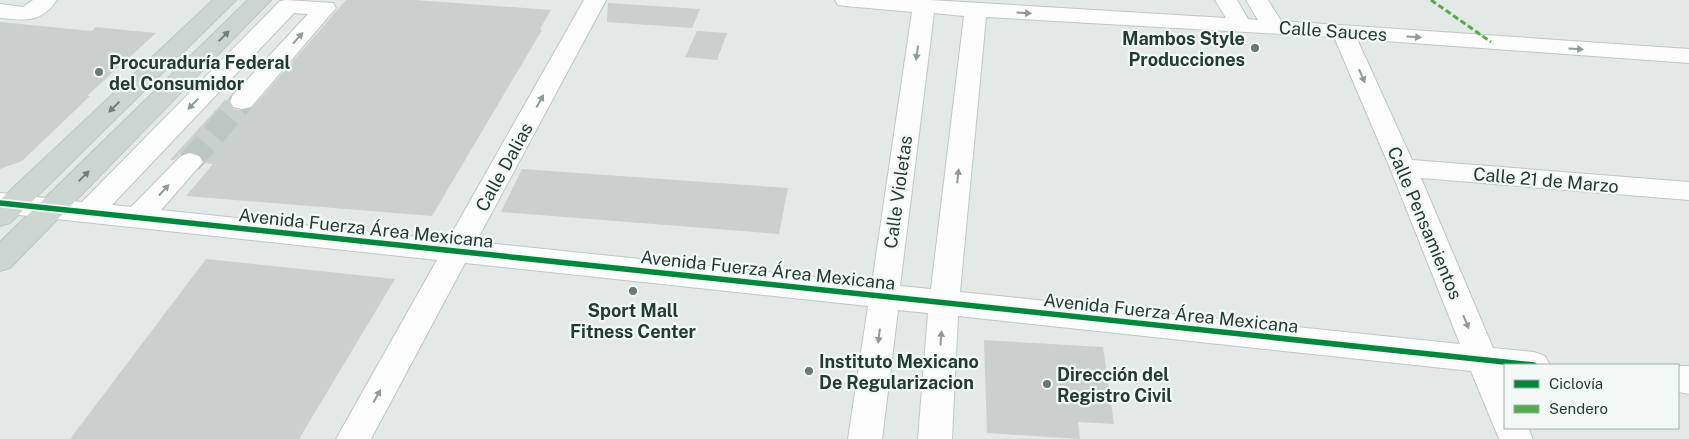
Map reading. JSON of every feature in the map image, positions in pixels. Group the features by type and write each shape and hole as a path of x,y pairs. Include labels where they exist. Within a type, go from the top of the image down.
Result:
{"main road":[{"path":"4,208 224,0"},
{"path":"0,260 260,0"}],"street":[{"path":"0,11 28,14 46,0"},
{"name":"Calle Dalias","path":"353,439 458,252 595,0"},
{"name":"Calle Sauces","path":"846,0 976,10 1342,31 1689,56"},
{"path":"1226,0 1242,25"},
{"path":"1257,0 1274,27"},
{"path":"242,100 330,4"},
{"path":"88,213 288,6 330,4"},
{"name":"Calle Violetas","path":"865,439 924,5"},
{"path":"935,439 944,302 976,10"},
{"name":"Calle Pensamientos","path":"1342,31 1403,168 1504,412"},
{"path":"137,218 190,162"},
{"name":"Calle 21 de Marzo","path":"1403,168 1689,191"},
{"name":"Avenida Fuerza Área Mexicana","path":"4,208 52,208 1524,364"}],"building":[{"path":"346,0 415,0 551,10 540,29 542,30 432,216 186,196 213,164 204,163 201,155 191,151 180,154 174,160 170,160 225,100 228,100 233,109 242,111 252,108"},
{"path":"608,3 700,9 692,28 607,22"},
{"path":"0,22 92,31 95,27 156,33 87,96 90,96 22,161 0,169"},
{"path":"697,31 727,33 717,60 685,57"},
{"path":"522,169 788,188 779,234 501,212"},
{"path":"206,259 395,279 299,439 70,439"},
{"name":"Dirección del Registro Civil","path":"984,340 1103,347 1114,424 1078,422 1080,439 987,433"}],"tunnel":[{"path":"190,162 242,101"}],"marked path":[{"path":"1431,0 1491,42"}],"cycle path":[{"path":"0,203 1525,364"}],"place":[{"name":"Mambos Style Producciones","path":"1255,48"},
{"name":"Procuraduría Federal del Consumidor","path":"99,72"},
{"name":"Sport Mall Fitness Center","path":"633,291"},
{"name":"Instituto Mexicano De Regularizacion","path":"809,371"},
{"name":"Dirección del Registro Civil","path":"1047,384"}]}
